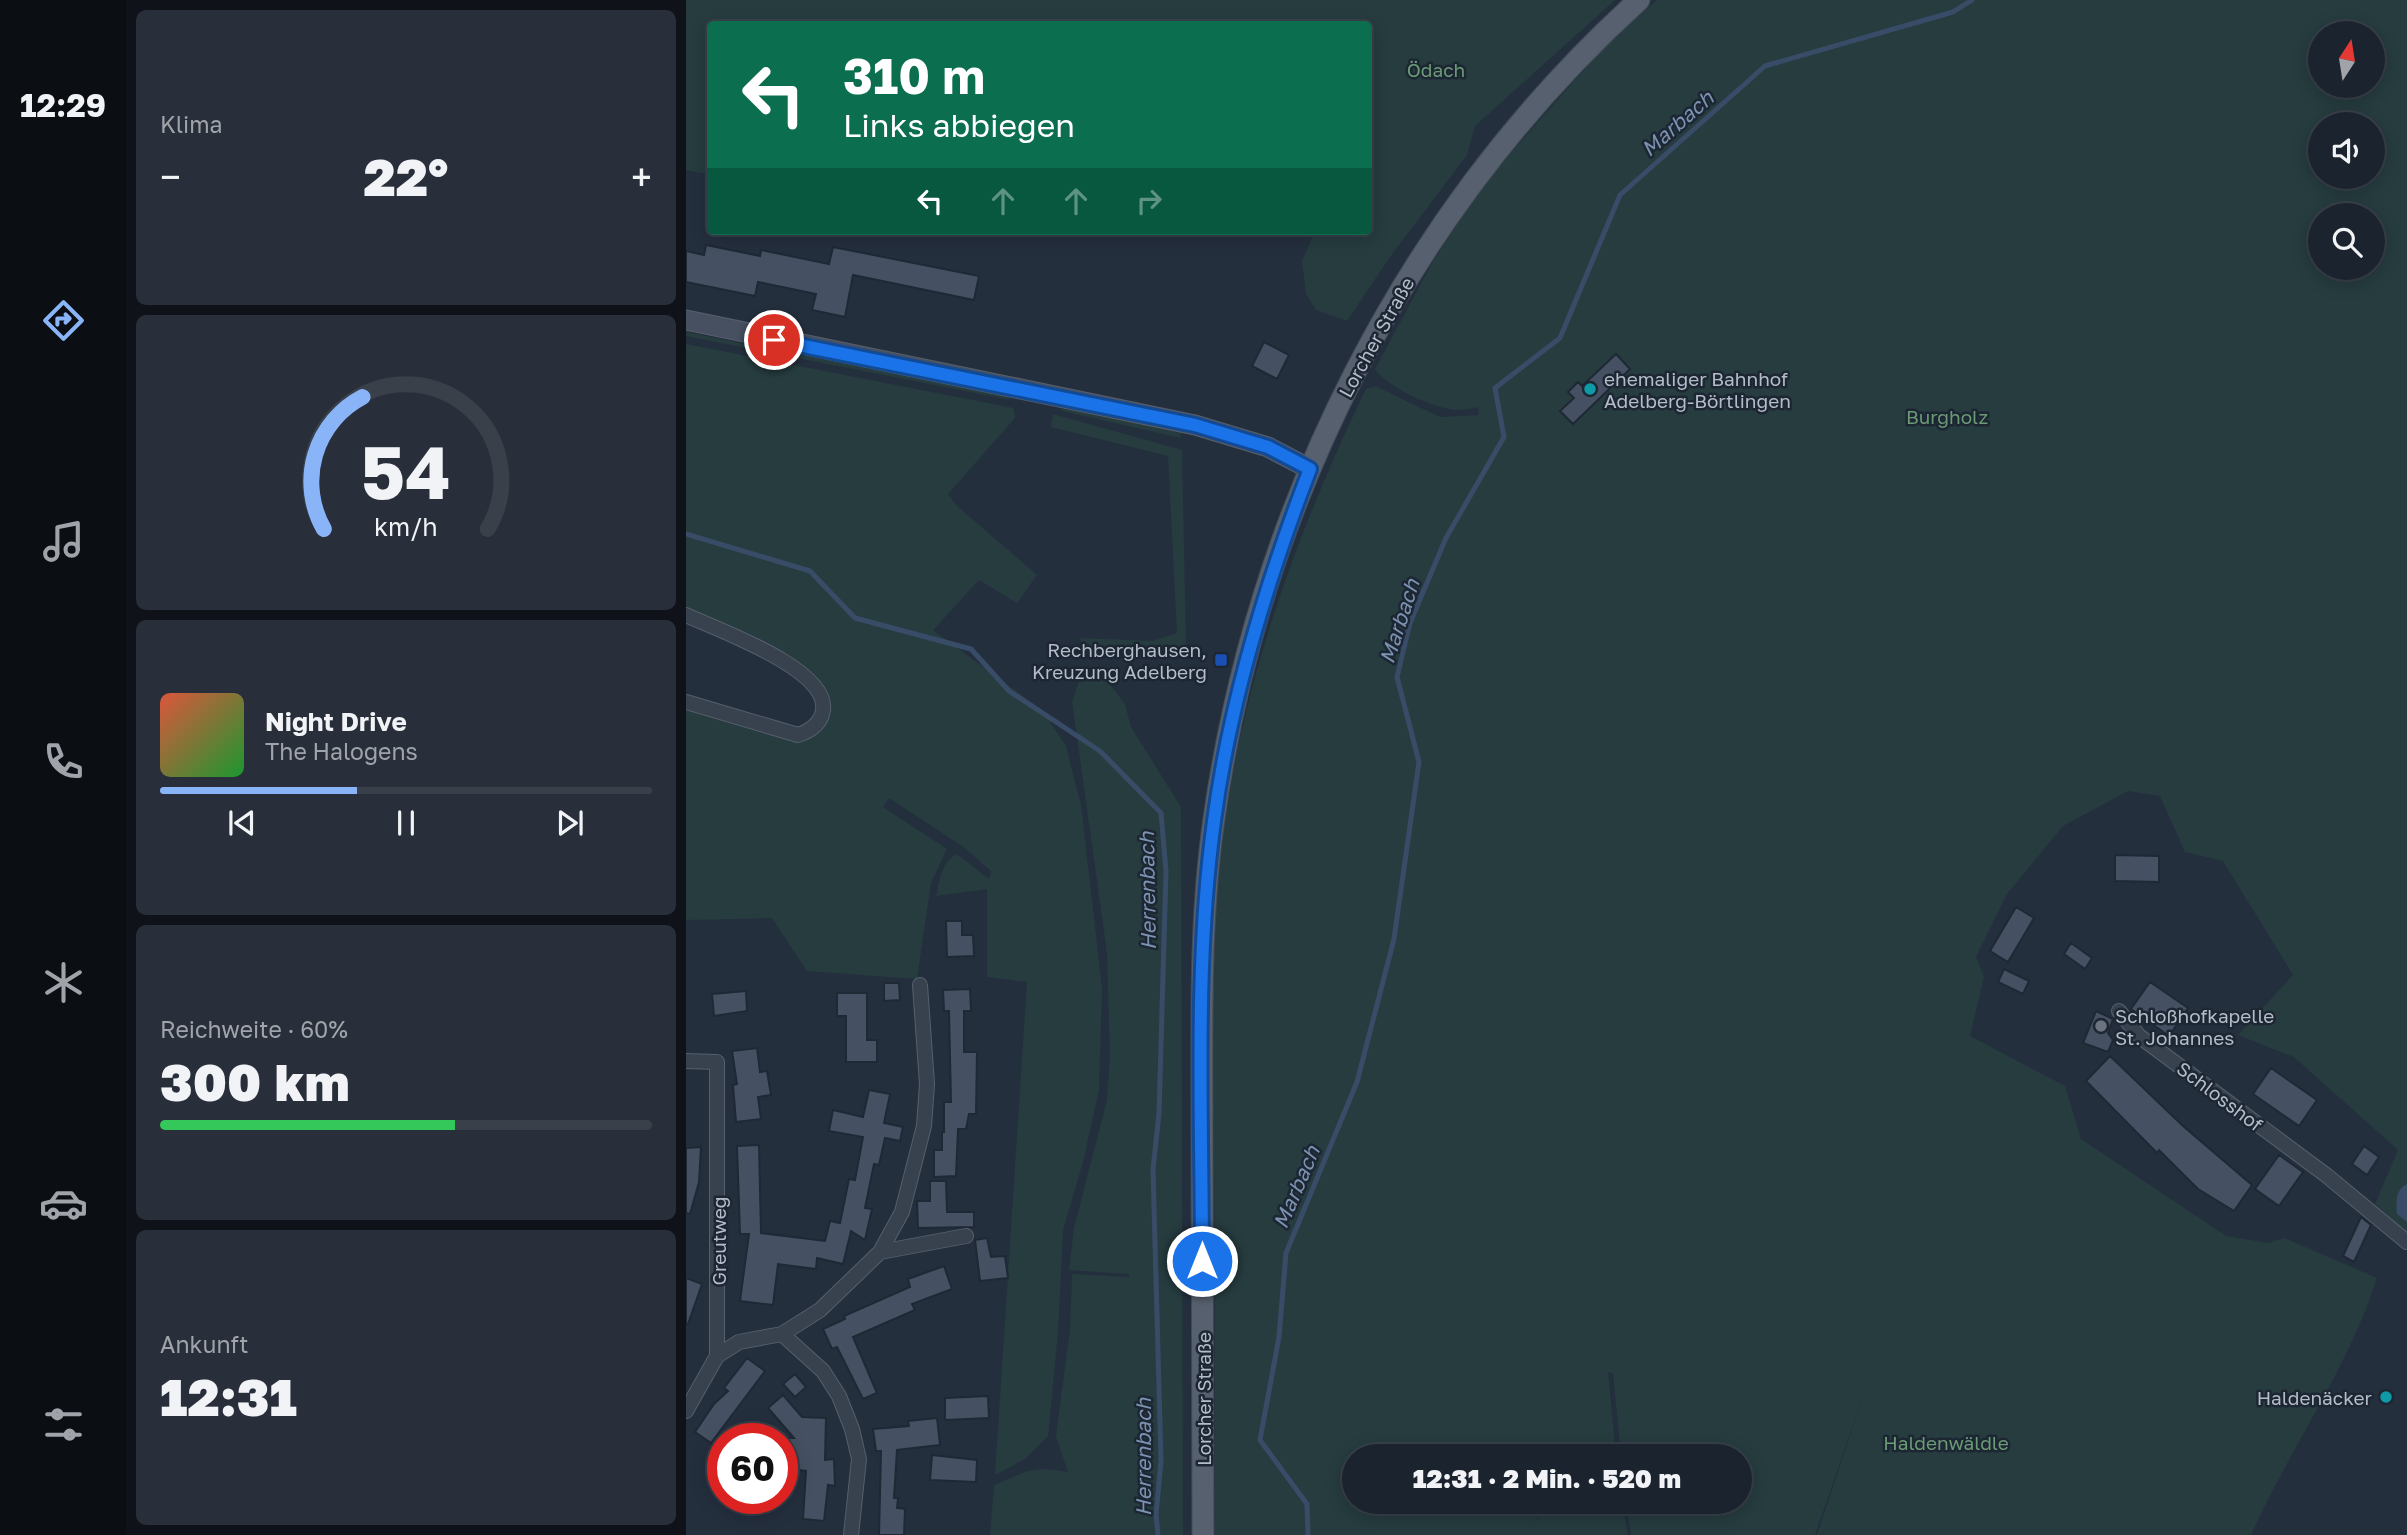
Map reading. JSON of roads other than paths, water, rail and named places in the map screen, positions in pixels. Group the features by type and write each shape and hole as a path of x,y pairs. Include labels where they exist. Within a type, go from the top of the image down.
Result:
{"main road":[{"name":"Lorcher Straße","path":"1203,1535 1203,938 1213,822 1227,741 1244,668 1276,556 1310,469 1354,369 1428,246 1504,140 1594,41 1639,0"},
{"path":"686,320 1195,425 1268,447 1310,469"}],"street":[{"path":"686,615 788,663 816,685 823,697 824,706 816,724 798,735 686,702"},
{"path":"717,1356 739,1342 782,1334 820,1310 880,1252 902,1212 924,1126 927,1084 919,985"},
{"name":"Schlosshof","path":"2119,1011 2138,1035 2326,1175 2407,1242"},
{"name":"Greutweg","path":"686,1061 717,1062 717,1356 686,1411"},
{"path":"880,1252 966,1236"},
{"path":"782,1334 823,1371 839,1396 852,1429 859,1459 851,1535"}],"water":[{"path":"2407,1184 2407,1222 2397,1214 2396,1205 2398,1193"}],"waterway":[{"name":"Marbach","path":"1308,1535 1307,1504 1260,1440 1279,1337 1286,1253 1357,1082 1394,939 1419,762 1397,677 1410,623 1446,538 1504,437 1495,388 1560,338 1620,195 1765,66 1953,12 1972,0"},
{"name":"Herrenbach","path":"686,534 810,571 855,618 971,649 1009,691 1100,751 1161,813 1166,871 1159,1114 1153,1169 1161,1461 1156,1515 1158,1535"}],"place":[{"name":"ehemaliger Bahnhof Adelberg-Börtlingen","path":"1590,389"},
{"name":"Rechberghausen, Kreuzung Adelberg","path":"1221,660"},
{"name":"Schloßhofkapelle St. Johannes","path":"2101,1026"},
{"name":"Haldenäcker","path":"2386,1397"}],"park label":[{"name":"Ödach","path":"1436,69"},
{"name":"Burgholz","path":"1947,416"},
{"name":"Haldenwäldle","path":"1946,1442"}]}
